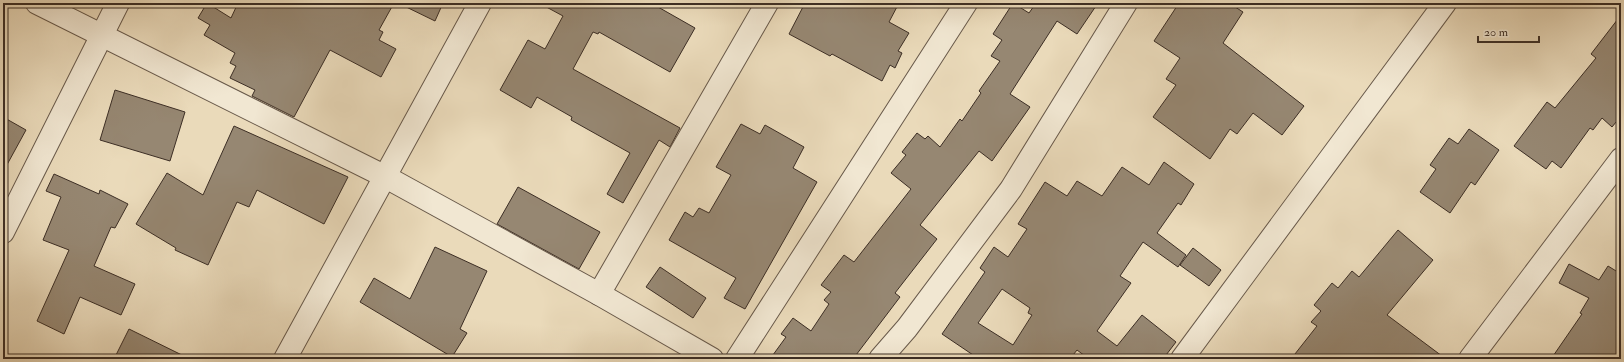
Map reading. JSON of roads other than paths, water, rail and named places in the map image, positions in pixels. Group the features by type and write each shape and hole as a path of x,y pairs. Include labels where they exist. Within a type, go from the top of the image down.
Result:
{"street":[{"path":"37,3 384,176 599,294 712,359"},
{"path":"3,232 118,3"},
{"path":"285,359 480,3"},
{"path":"599,294 767,3"},
{"path":"737,359 966,3"},
{"path":"880,359 907,328 1011,189 1126,3"},
{"path":"1182,359 1445,3"},
{"path":"1470,359 1621,160"}]}
